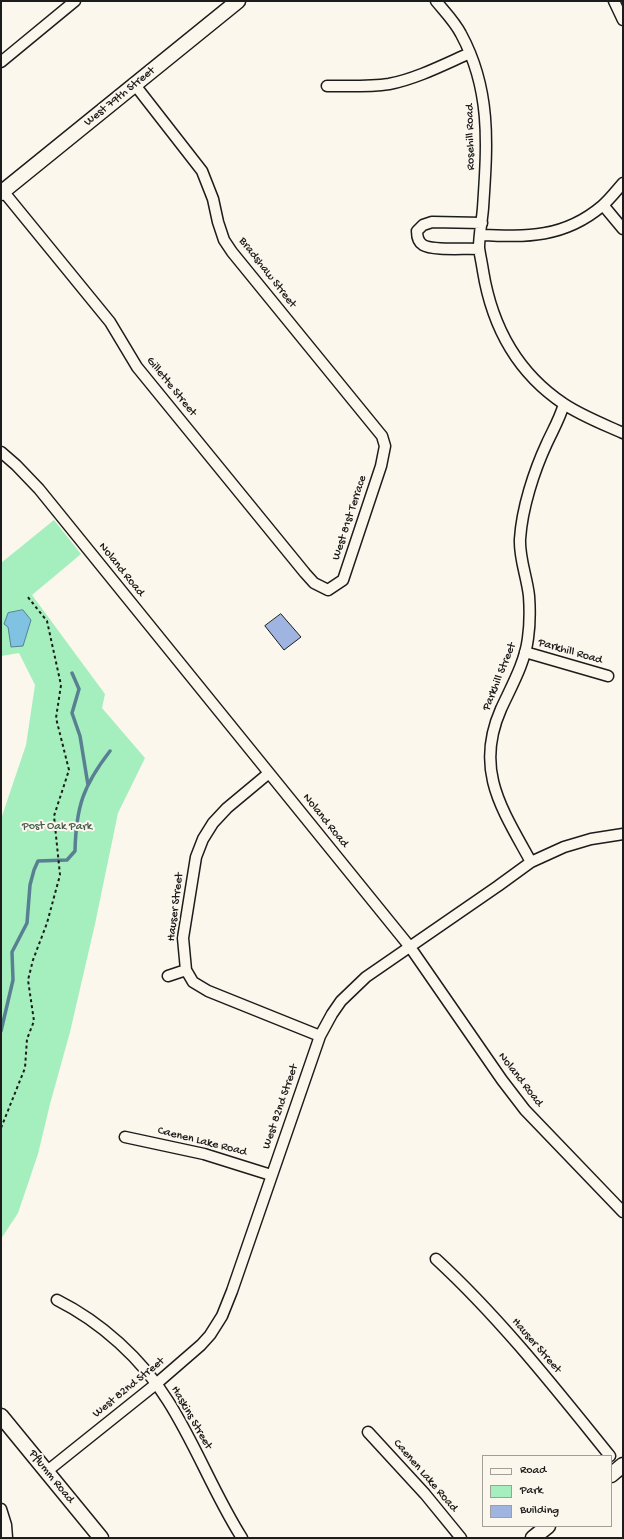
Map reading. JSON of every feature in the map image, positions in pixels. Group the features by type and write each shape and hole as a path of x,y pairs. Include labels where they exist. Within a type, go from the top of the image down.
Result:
{"street":[{"path":"1,62 75,1"},
{"name":"West 79th Street","path":"2,192 238,1"},
{"name":"Rosehill Road","path":"436,1 461,34 470,53 482,87 486,127 482,223 479,249 487,295 495,319 508,346 521,365 538,384 564,404 623,434"},
{"path":"614,1 623,20"},
{"path":"327,86 370,86 390,83 436,69 470,53"},
{"name":"Bradshaw Street","path":"135,85 202,171 214,199 224,240 232,252 382,436 385,446"},
{"path":"480,235 513,236 545,234 577,222 603,205 623,183"},
{"name":"Gillette Street","path":"2,192 110,322 137,366 314,584 328,590"},
{"path":"603,205 623,229"},
{"path":"479,249 430,248 422,244 417,238 417,231 423,225 432,222 482,223"},
{"name":"Parkhill Street","path":"531,862 500,805 494,787 490,757 492,739 497,720 525,652 528,639 530,614 529,596 521,557 520,540 522,522 527,499 537,470 547,444 559,420 564,404"},
{"name":"West 81st Terrace","path":"328,590 343,580 381,466 385,446"},
{"name":"Noland Road","path":"1,452 39,489 410,947 502,1080 526,1110 623,1212"},
{"name":"Parkhill Road","path":"525,652 608,676"},
{"name":"Hauser Street","path":"186,970 183,938 196,857 203,839 213,822 227,808 269,773"},
{"name":"West 82nd Street","path":"46,1472 156,1384 201,1345 210,1335 222,1316 320,1036 341,1001 366,977 531,862 571,845 591,839 623,834"},
{"path":"168,976 186,970 193,982 208,991 320,1036"},
{"name":"Caenen Lake Road","path":"125,1137 204,1154 272,1175"},
{"name":"Hauser Street","path":"436,1259 492,1315 531,1358 606,1455"},
{"name":"Haskins Street","path":"57,1300 104,1330 123,1347 156,1384 179,1419 230,1518 242,1538"},
{"name":"Pflumm Road","path":"1,1416 100,1538"},
{"name":"Caenen Lake Road","path":"368,1432 425,1494 461,1538"},
{"path":"1,1509 6,1525 7,1538"},
{"path":"533,1538 547,1527"}],"path":[{"path":"1,1128 26,1068 27,1039 34,1021 28,980 32,960 47,923 60,875 54,816 69,770 56,718 61,685 47,621 27,596"}],"green space":[{"name":"Post Oak Park","path":"54,520 81,554 32,595 105,694 102,708 145,758 118,813 95,924 70,1032 38,1154 18,1213 1,1239 1,819 26,745 35,685 19,653 1,656 1,563"}],"water":[{"path":"23,610 31,620 23,646 11,647 8,627 4,624 8,613"}],"building":[{"path":"281,614 301,637 284,650 265,626"}],"waterway":[{"path":"72,673 79,689 72,713 80,736 88,785"},
{"path":"1,1031 13,980 12,952 27,923 30,885 34,870 38,861 67,860 75,851 79,809 87,786 110,751"}]}
